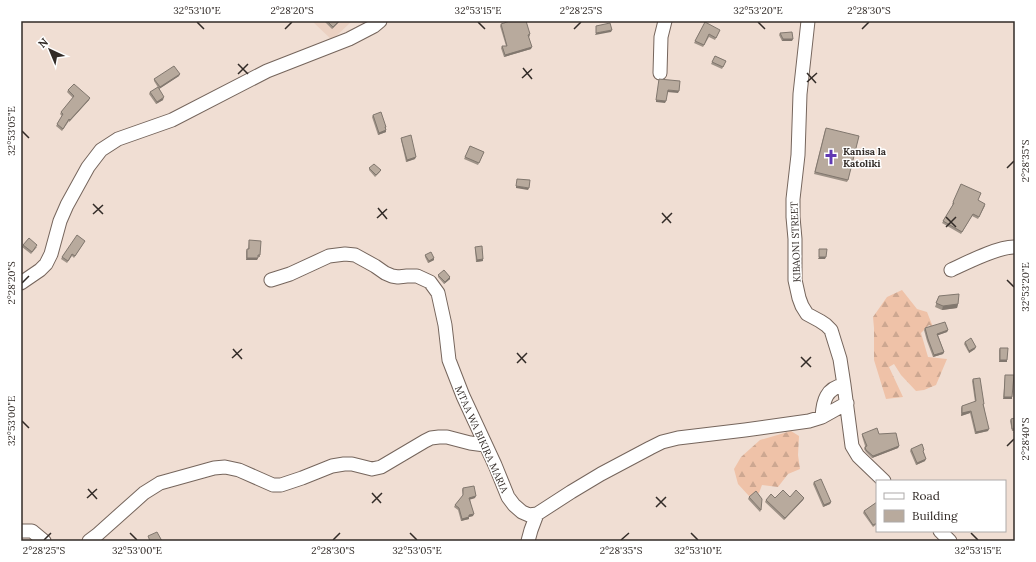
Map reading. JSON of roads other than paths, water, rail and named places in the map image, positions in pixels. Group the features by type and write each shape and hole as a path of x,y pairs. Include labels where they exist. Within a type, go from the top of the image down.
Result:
{"street":[{"path":"21,282 30,278 46,264 51,254 60,221 67,204 88,167 101,150 118,139 172,120 267,71 349,39 374,26 380,21"},
{"path":"660,73 661,37 665,21"},
{"name":"KIBAONI STREET","path":"808,21 800,94 798,155 793,217 795,239 795,280 799,298 807,314 820,320 831,330 840,359 852,446 858,456 883,480"},
{"path":"951,270 997,250 1015,246"},
{"name":"MTAA WA BIKIRA MARIA","path":"271,280 290,274 329,256 345,254 355,255 392,276 417,276 430,282 438,292 443,313 447,350 451,365 463,396 508,497 522,512 529,515 537,514"},
{"path":"822,417 823,402 826,396 834,389 844,385"},
{"path":"528,541 537,514 601,474 662,442 678,438 809,421 822,417 847,403"},
{"path":"89,541 151,487 160,483 214,468 239,470 273,485 281,485 296,481 332,466 352,464 372,469 381,467 431,438 438,436 485,445"},
{"path":"21,531 32,531 44,541"},
{"path":"941,532 950,541"}],"place":[{"name":"Kanisa la Katoliki","path":"831,157"}]}
